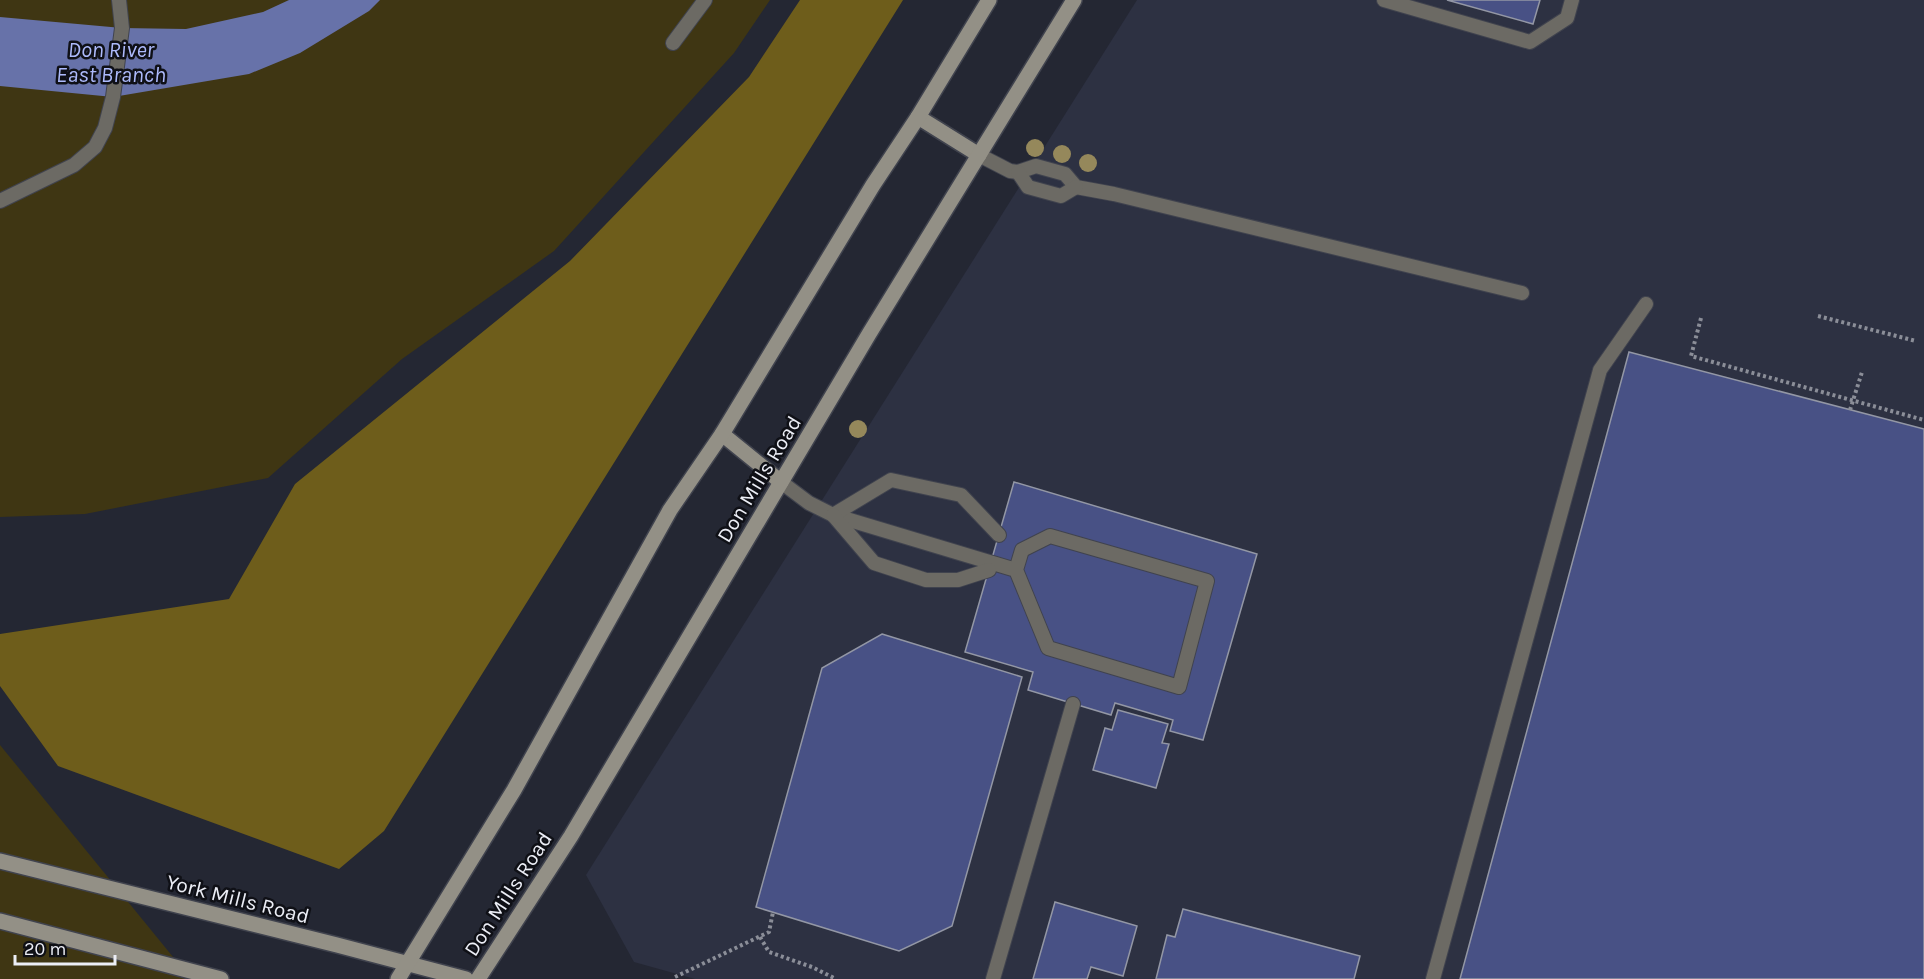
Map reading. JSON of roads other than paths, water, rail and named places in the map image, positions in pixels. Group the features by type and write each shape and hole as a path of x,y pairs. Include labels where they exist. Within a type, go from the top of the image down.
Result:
{"main road":[{"path":"398,979 514,790 670,510 722,434 873,185 918,117 989,0"},
{"name":"Don Mills Road","path":"478,979 571,836 781,482 1074,0"},
{"path":"918,117 979,155"},
{"path":"722,434 781,482"},
{"name":"York Mills Road","path":"0,861 466,979"},
{"path":"0,921 221,979"}],"lane":[{"path":"0,201 74,165 95,147 105,128 113,97 122,28 119,0"},
{"path":"673,43 705,0"},
{"path":"1384,0 1530,42 1567,18 1572,0"},
{"path":"979,155 1010,171 1018,172 1036,166 1065,174 1076,187 1522,293"},
{"path":"1018,172 1028,187 1061,196 1076,187"},
{"path":"1433,979 1600,370 1646,304"},
{"path":"833,515 891,480 961,495 999,535"},
{"path":"781,482 809,503 833,515 1016,570"},
{"path":"833,515 874,563 926,580 958,580 989,570"},
{"path":"1050,536 1207,581 1179,687 1048,648 1016,570 1022,550 1050,536"},
{"path":"993,979 1073,704"}],"water":[{"name":"Don River East Branch","path":"289,0 380,0 369,11 300,53 249,74 113,97 0,86 0,17 122,28 186,29 263,12"}]}
